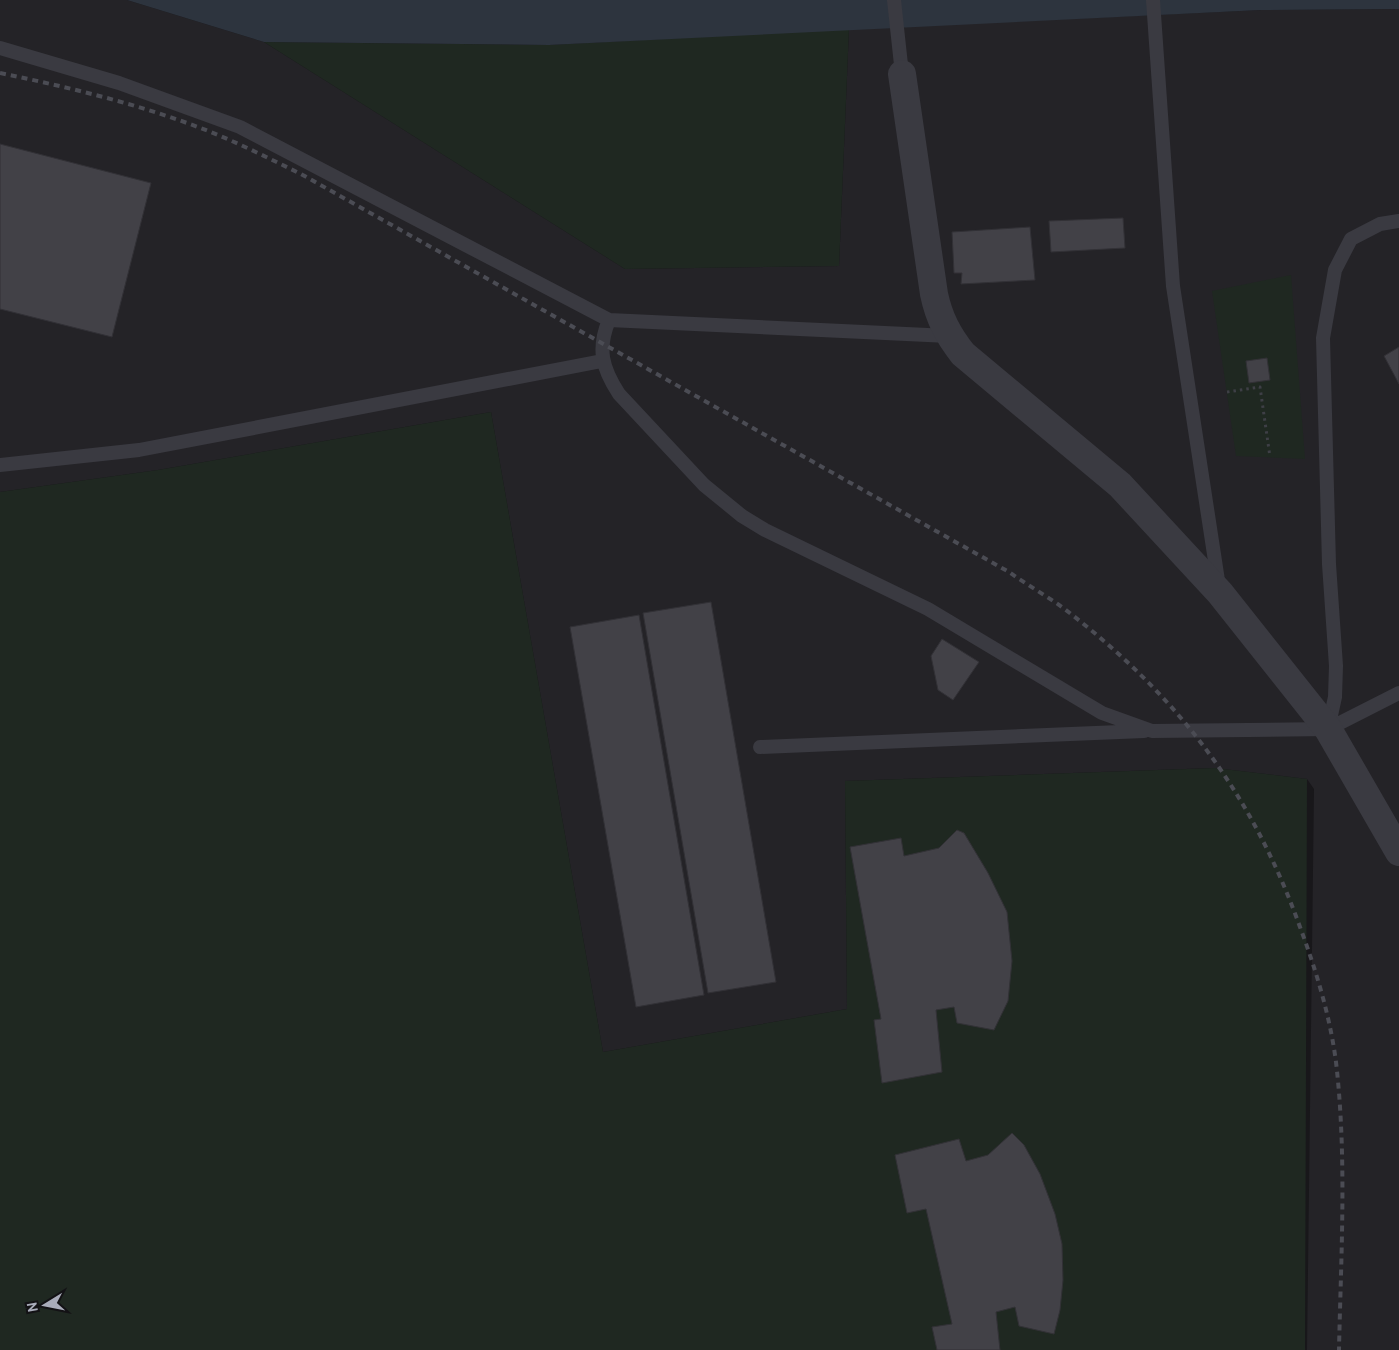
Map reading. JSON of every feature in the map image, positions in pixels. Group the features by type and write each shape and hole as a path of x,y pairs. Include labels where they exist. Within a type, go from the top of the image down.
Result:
{"street":[{"path":"902,74 934,294 939,316 949,336 963,354 1120,485 1220,593 1328,728 1399,852"}],"lane":[{"path":"894,0 902,74"},
{"path":"1153,0 1160,76 1167,218 1173,286 1220,593"},
{"path":"0,48 120,83 240,126 609,320 949,336"},
{"path":"1328,728 1335,697 1336,666 1328,528 1323,338 1335,270 1351,239 1380,224 1399,221"},
{"path":"609,320 605,330 602,361 608,377 619,394 704,485 742,516 765,530 928,609 1102,712 1152,731"},
{"path":"0,465 140,450 602,361"},
{"path":"760,747 1152,731 1328,728 1399,693"}],"path":[{"path":"1227,392 1260,387 1270,457"}],"shaded area":[{"path":"0,0 127,0 264,42 625,269 839,266 849,29 1261,10 1399,9 1399,1350 1307,1350 1314,789 1307,779 1214,768 845,781 847,1009 603,1052 491,412 158,470 0,492"},
{"path":"127,0 1399,0 1399,9 1261,10 549,45 264,42"},
{"path":"849,29 839,266 625,269 264,42 549,45"},
{"path":"1291,275 1305,459 1236,456 1212,291"},
{"path":"491,412 603,1052 847,1009 845,781 1215,768 1307,779 1305,1350 0,1350 0,492 158,470"}],"building":[{"path":"0,144 151,183 112,337 0,309"},
{"path":"1123,218 1125,248 1051,252 1049,221"},
{"path":"1030,227 1035,280 961,284 962,273 954,273 952,232"},
{"path":"1399,347 1399,384 1384,356"},
{"path":"1267,358 1270,380 1249,383 1246,361"},
{"path":"711,602 776,982 708,993 643,613"},
{"path":"639,615 704,995 636,1007 570,627"},
{"path":"942,639 979,662 953,700 938,690 931,656"},
{"path":"957,830 964,833 988,873 1007,912 1012,961 1008,1001 994,1030 957,1023 954,1007 936,1010 942,1072 882,1083 874,1020 881,1019 850,847 901,838 904,856 939,848"},
{"path":"1012,1133 1024,1145 1040,1174 1055,1214 1062,1244 1063,1280 1060,1310 1054,1334 1019,1326 1015,1307 996,1312 1000,1350 937,1350 932,1327 952,1324 926,1209 907,1213 895,1155 959,1139 966,1161 988,1155"}],"railway":[{"path":"0,73 94,95 164,115 202,128 301,174 1009,572 1062,607 1103,640 1141,675 1175,711 1206,749 1233,789 1258,832 1280,878 1317,976 1333,1045 1339,1098 1342,1170 1339,1350"}]}
